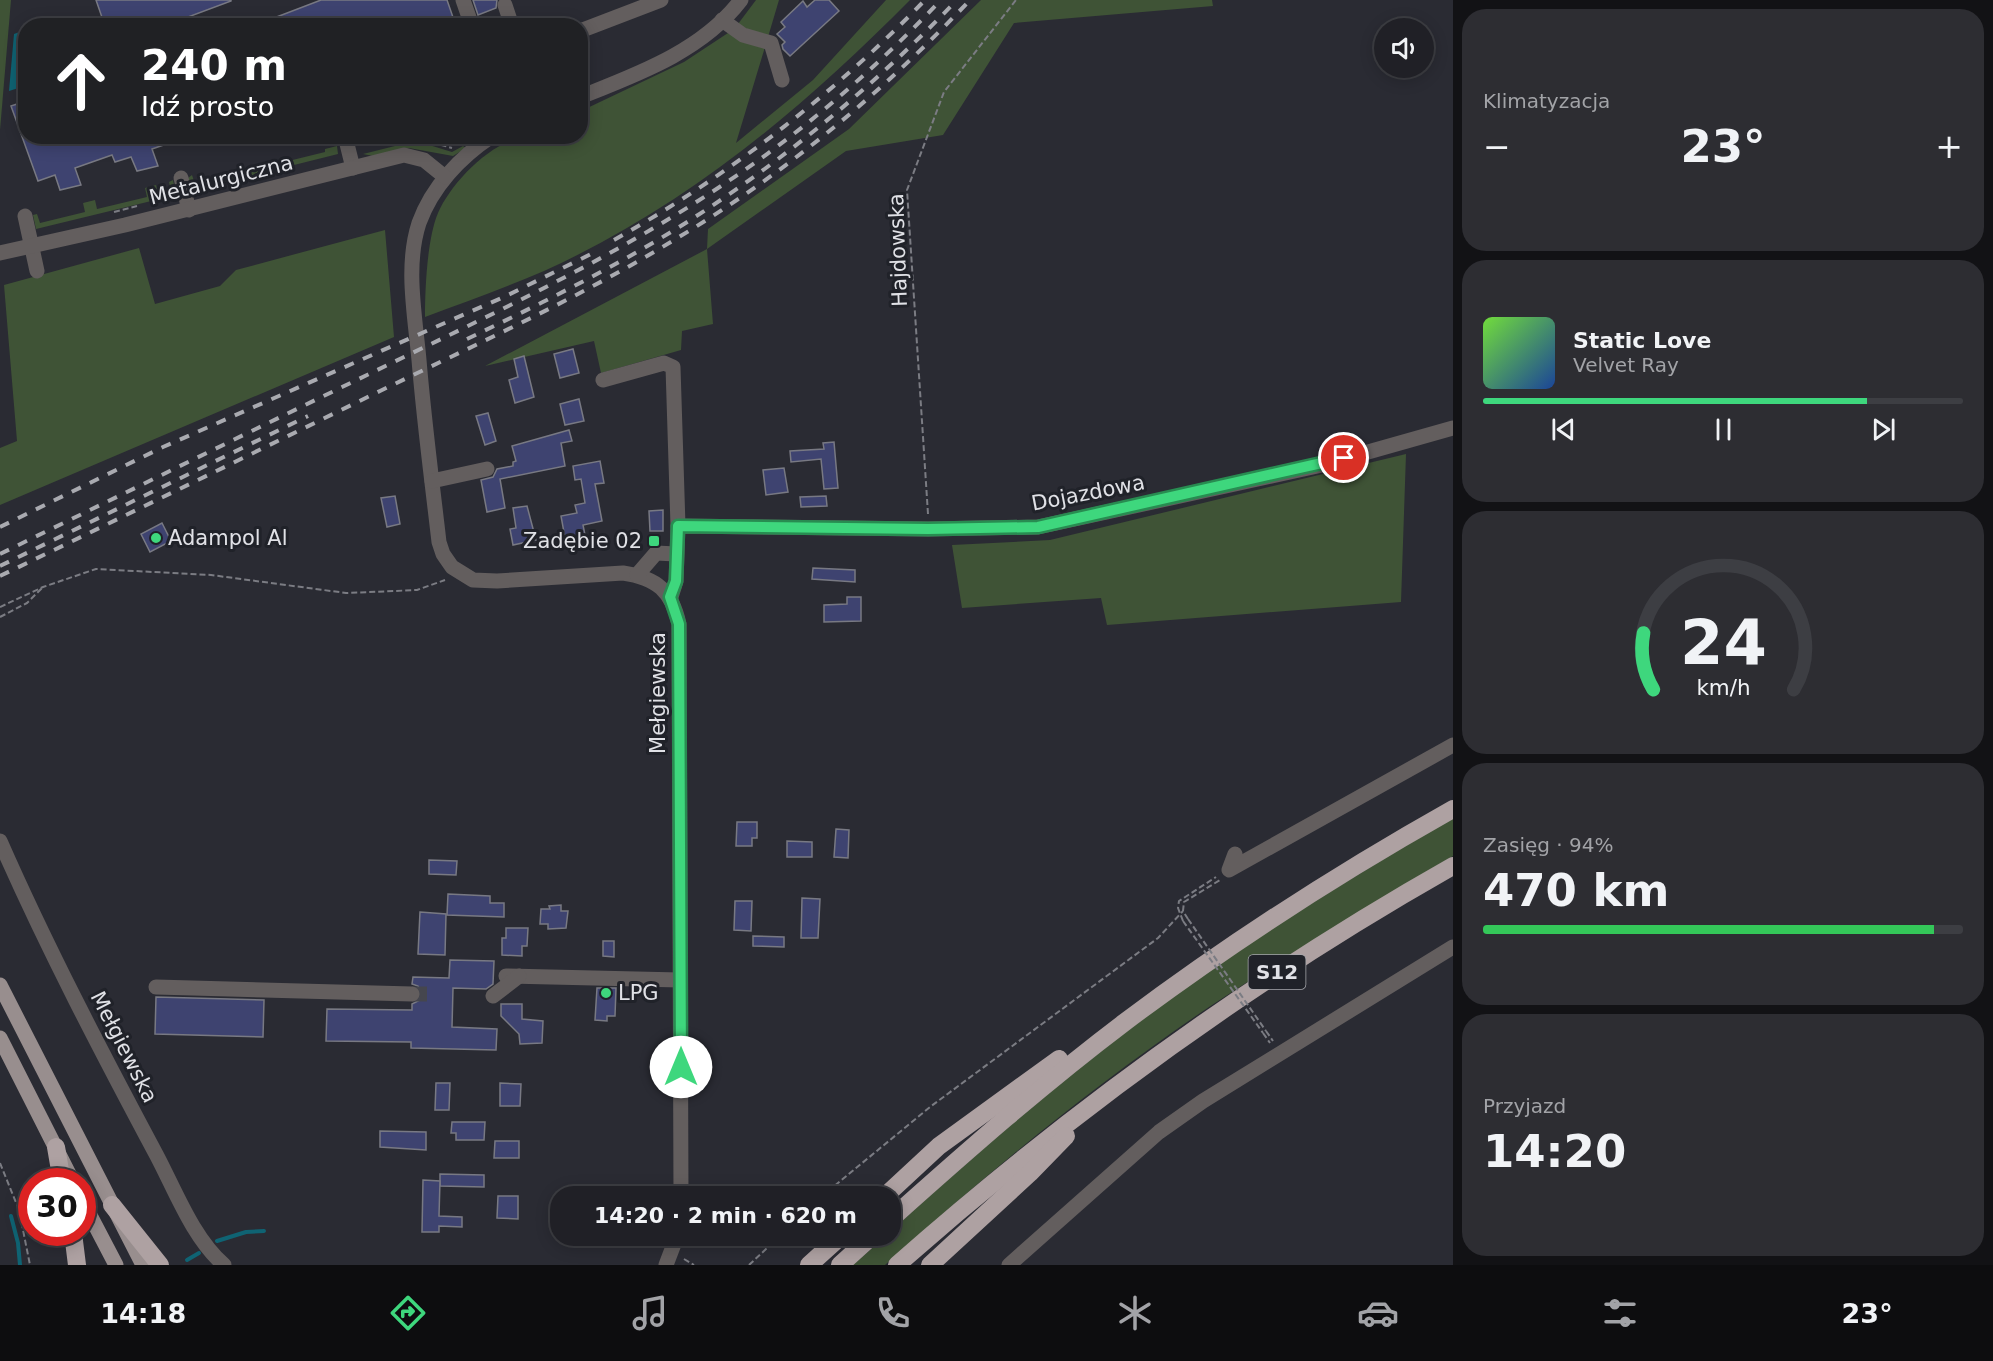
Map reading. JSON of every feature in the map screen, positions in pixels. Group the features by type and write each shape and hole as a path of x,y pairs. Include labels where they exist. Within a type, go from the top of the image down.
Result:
{"highway":[{"name":"S12","path":"901,1210 1043,1087 1165,993 1304,898 1453,809"},
{"name":"S12","path":"897,1265 1011,1167 1108,1091 1268,978 1453,866"},
{"path":"897,1186 957,1133 1086,1040 1165,993"},
{"path":"930,1265 1030,1173 1108,1091"},
{"path":"56,1147 60,1168"},
{"path":"112,1205 160,1265"},
{"path":"75,1246 77,1265"},
{"path":"809,1265 830,1246"},
{"path":"840,1265 861,1246"}],"main road":[{"path":"0,985 143,1265"},
{"path":"0,1038 66,1168"},
{"path":"96,1227 116,1265"}],"street":[{"path":"463,0 469,18"},
{"path":"588,28 661,0"},
{"path":"588,94 666,60 690,46 722,20 741,0"},
{"path":"505,5 509,18"},
{"path":"722,20 743,35 771,43 782,80"},
{"path":"347,144 353,168"},
{"path":"482,144 446,177 428,202 419,225 412,271 439,542 443,554 456,571 473,580 490,581 594,573 638,575 662,588 670,597 676,581 678,526 673,367 664,363 603,380"},
{"name":"Metalurgiczna","path":"0,254 411,156 424,160 446,177"},
{"path":"181,178 189,210"},
{"path":"25,216 37,271"},
{"name":"Dojazdowa","path":"678,526 928,529 1038,527 1322,465 1453,428"},
{"path":"432,481 487,469"},
{"path":"638,575 656,553 676,554"},
{"name":"Mełgiewska","path":"670,597 679,624 681,1186"},
{"path":"1229,870 1453,745"},
{"name":"Mełgiewska","path":"0,841 35,919 132,1110 198,1233 224,1265"},
{"path":"1229,870 1235,854"},
{"path":"1009,1265 1159,1132 1203,1101 1453,947"},
{"path":"493,996 512,976 680,980"},
{"path":"156,987 412,994"},
{"path":"666,1265 673,1246"}],"path":[{"name":"Hajdowska","path":"928,529 907,190 944,92 1016,0"},
{"path":"0,607 43,587 96,569 116,568 210,575 346,593 417,590 440,583 456,571"},
{"path":"0,617 27,603 43,587"},
{"path":"1188,919 1264,1032 1179,915 1179,901 1187,893 1229,870"},
{"path":"834,1186 930,1107 1158,938 1183,911"},
{"path":"0,1163 20,1210 30,1265"},
{"path":"749,1265 769,1246"}],"green space":[{"path":"0,0 11,0 0,130"},
{"path":"756,0 779,0 768,37 756,34 738,24"},
{"path":"886,0 910,0 827,80 784,117 694,186 646,217 544,271 425,317 429,250 438,213 462,177 499,146 503,144 588,144 588,108 684,62 728,33 765,47 736,143 813,80"},
{"path":"981,0 1212,0 1213,6 1014,23 943,135 846,151 707,249 708,229 849,129"},
{"path":"403,144 426,144 452,152 463,146 466,148 453,156 409,148 373,156 363,154"},
{"path":"337,146 338,154 191,190 188,178 192,175 195,184 325,152 325,149"},
{"path":"173,180 176,195 36,229 33,215 37,214 40,223 85,212 83,203 95,200 97,209 147,197 145,188 156,185 158,194 171,191 169,182"},
{"path":"385,230 394,337 0,505 0,448 17,441 4,285 139,248 155,304 220,286 236,270"},
{"path":"707,249 713,324 682,331 681,350 601,373 594,341 485,366"},
{"path":"1406,454 1401,602 1107,625 1101,598 962,608 952,545 1050,540"},
{"path":"1453,818 1453,856 1269,968 1167,1036 1042,1130 885,1265 853,1265 875,1246 901,1246 901,1222 1036,1104 1111,1043 1220,963 1352,878"}],"water":[{"path":"18,33 18,88 9,91 14,34"}],"building":[{"path":"96,0 231,0 185,18 102,18"},
{"path":"321,0 447,0 453,18 274,18"},
{"path":"473,0 497,0 496,8 478,15"},
{"path":"815,0 829,0 839,11 790,56 783,49 782,45 785,42 777,34 785,27 781,22 803,1 807,7"},
{"path":"18,104 18,125 11,106"},
{"path":"25,144 167,144 152,149 158,166 137,171 131,157 115,162 112,155 75,168 81,185 60,190 55,175 38,181"},
{"path":"573,349 579,373 560,378 554,354"},
{"path":"524,356 534,397 515,403 509,380 518,377 514,359"},
{"path":"579,399 584,421 565,425 560,404"},
{"path":"488,413 496,441 485,445 476,416"},
{"path":"569,430 572,441 561,443 565,466 500,479 505,508 487,512 481,480 493,477 497,469 513,466 513,462 516,461 512,446"},
{"path":"834,442 838,488 824,489 821,459 791,462 790,451 824,449 823,443"},
{"path":"600,461 604,483 595,484 602,521 583,525 585,535 565,538 561,516 577,513 575,505 585,503 581,479 575,480 573,466"},
{"path":"784,468 788,492 766,495 763,470"},
{"path":"395,496 400,524 387,527 381,498"},
{"path":"826,496 827,506 801,507 800,497"},
{"path":"527,506 536,540 513,545 510,529 516,528 513,508"},
{"path":"663,510 663,531 650,531 649,511"},
{"name":"Adampol Al","path":"162,523 171,541 150,552 141,534"},
{"path":"813,568 855,570 855,582 812,579"},
{"path":"847,597 861,597 861,621 824,622 824,605 847,604"},
{"path":"737,822 757,822 757,838 752,838 752,846 736,846"},
{"path":"836,829 849,830 848,858 834,857"},
{"path":"787,841 812,842 812,857 787,857"},
{"path":"429,860 457,861 456,875 429,874"},
{"path":"448,894 490,896 490,903 504,903 504,917 447,915"},
{"path":"802,898 820,899 818,938 801,938"},
{"path":"735,901 752,901 751,931 734,930"},
{"path":"561,905 561,911 568,911 566,928 548,929 548,924 540,924 541,909"},
{"path":"420,912 446,914 445,955 418,954"},
{"path":"506,928 528,928 527,946 522,946 522,956 502,955 502,938 506,938"},
{"path":"753,936 784,937 784,947 753,946"},
{"path":"603,941 614,941 614,957 603,956"},
{"path":"450,960 494,961 493,984 486,989 453,988 452,1027 497,1029 496,1050 411,1048 411,1042 326,1041 327,1009 412,1010 412,1004 420,1000 422,994 418,986 412,984 413,977 449,978"},
{"path":"597,988 616,988 615,1016 607,1016 607,1021 595,1020"},
{"path":"156,997 264,1000 263,1037 155,1034"},
{"path":"501,1004 522,1004 522,1019 543,1021 542,1043 520,1044 519,1034 501,1016"},
{"path":"436,1083 450,1083 449,1110 435,1110"},
{"path":"500,1083 521,1084 520,1106 500,1106"},
{"path":"452,1122 485,1122 484,1140 456,1140 456,1133 451,1133"},
{"path":"380,1131 426,1132 426,1150 380,1147"},
{"path":"495,1141 519,1141 519,1158 494,1158"},
{"path":"440,1174 484,1175 484,1187 440,1186"},
{"path":"423,1180 440,1181 439,1216 462,1217 462,1227 439,1226 439,1232 422,1232"},
{"path":"498,1196 518,1196 518,1219 497,1218"}],"waterway":[{"path":"11,1216 18,1243 20,1265"},
{"path":"217,1241 246,1232 264,1231"},
{"path":"187,1260 199,1253"}],"tunnel":[{"path":"412,994 435,994"}],"railway":[{"path":"614,240 698,189 778,131 854,68 925,0"},
{"path":"0,554 505,308 640,236 727,182 784,141 865,74 941,0"},
{"path":"467,339 547,300 651,244 752,178 858,94 957,0"},
{"path":"0,576 531,318 643,259 719,212 833,128 869,98 970,0"},
{"path":"0,527 163,447 506,296 591,254"},
{"path":"0,566 308,416"}],"place":[{"name":"Adampol Al","path":"156,538"},
{"name":"Zadębie 02","path":"654,541"},
{"name":"LPG","path":"606,993"}],"route":[{"path":"681,1067 679,624 676,609 670,597 676,581 678,526 928,529 1038,527 1322,465 1344,458"}]}
